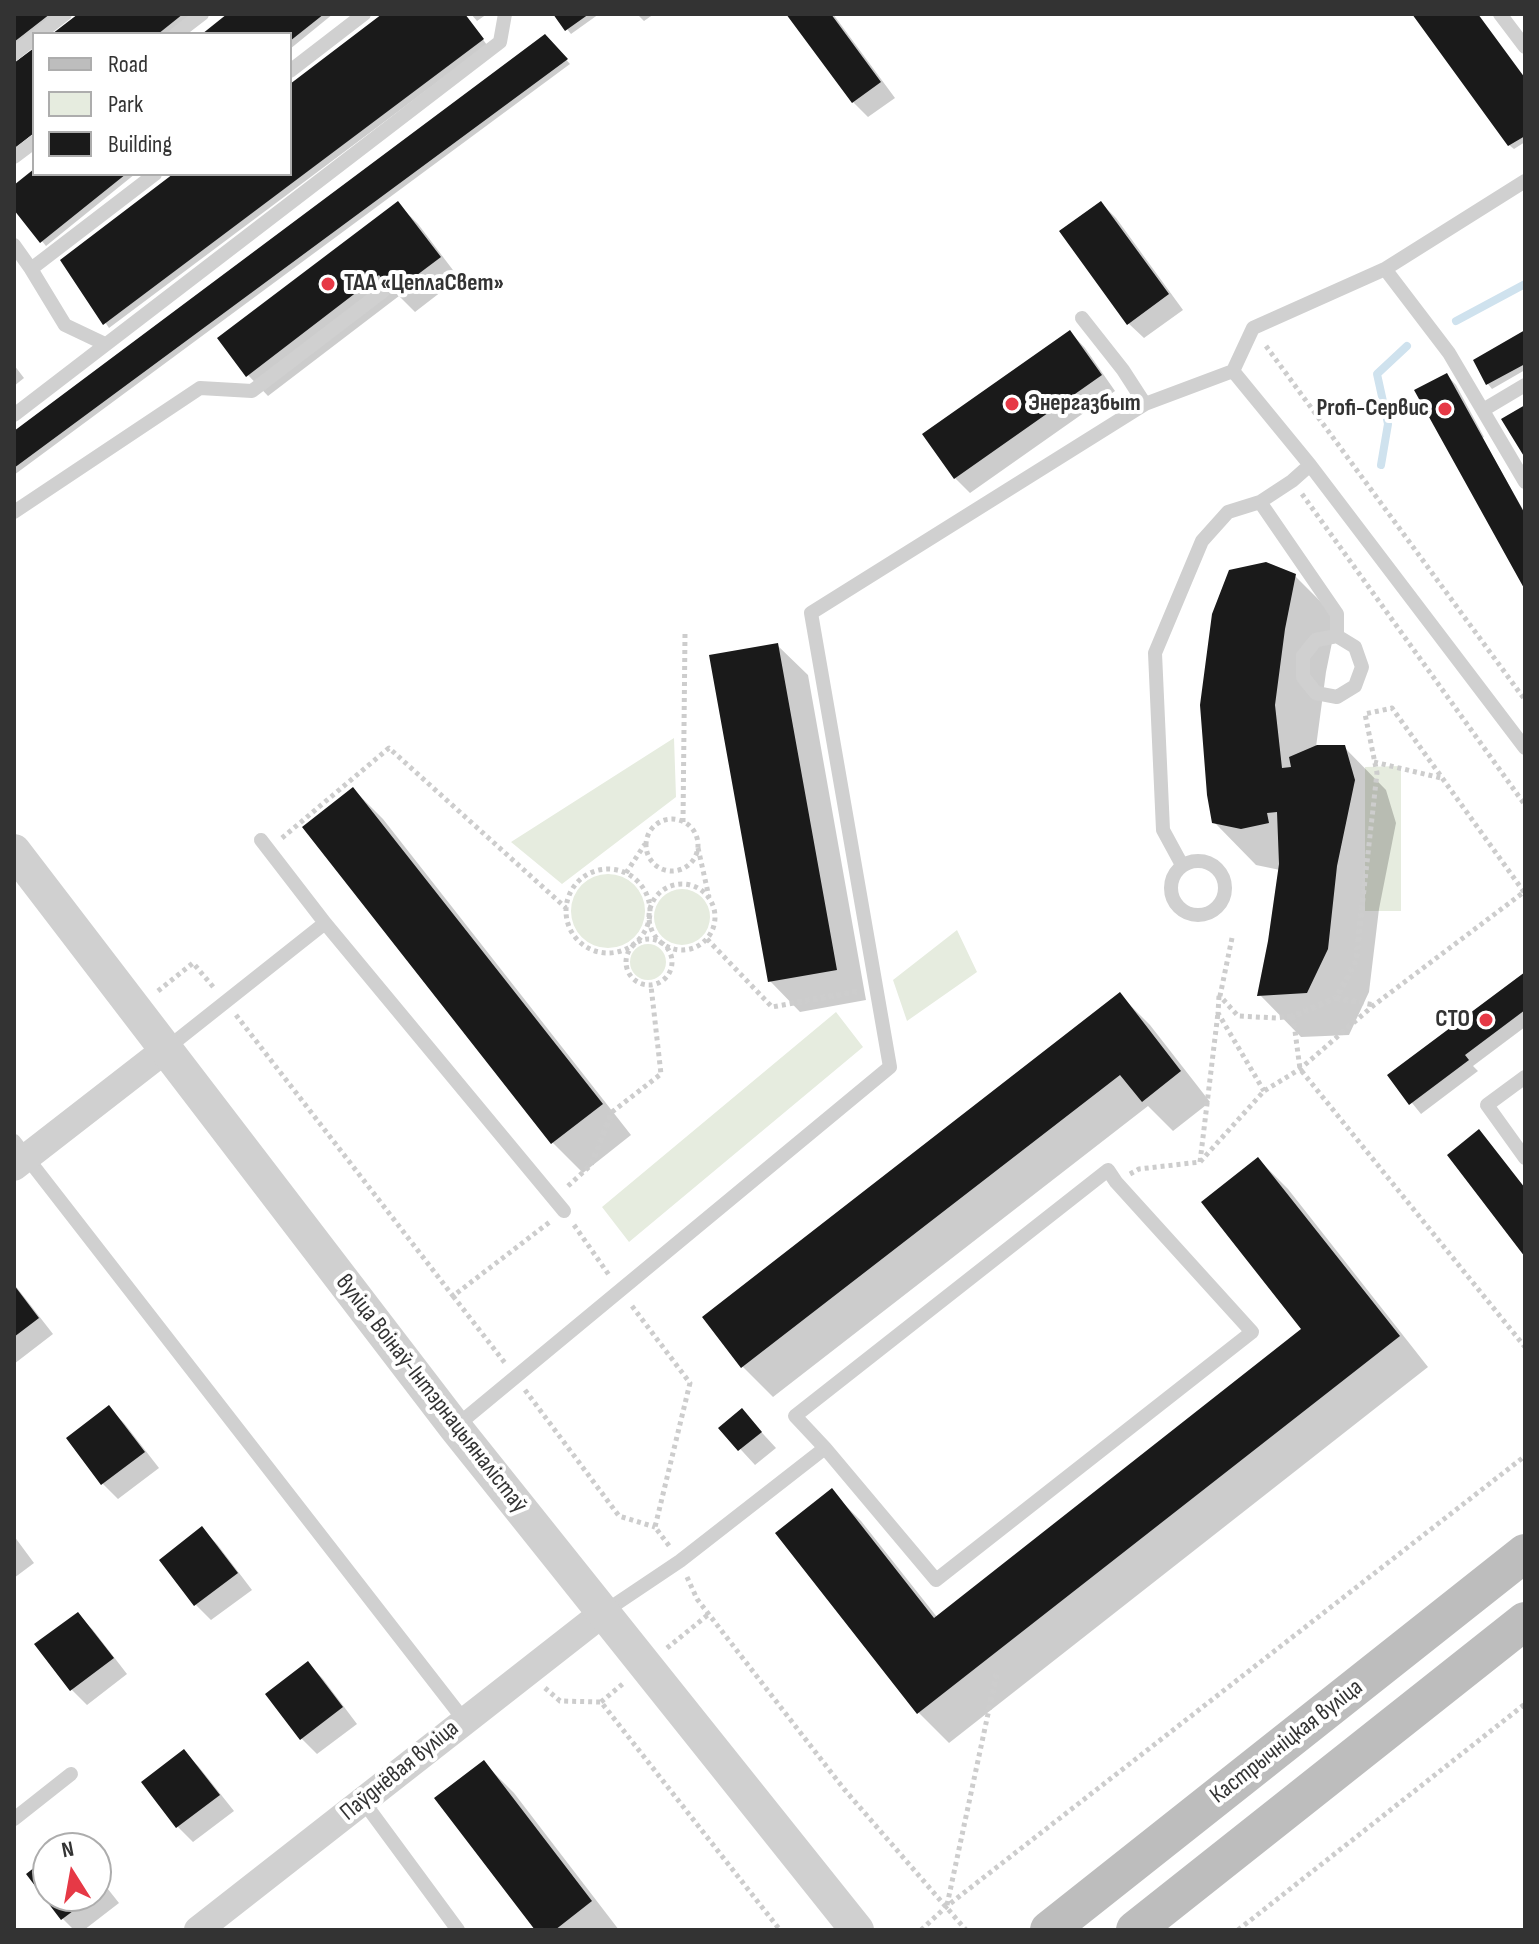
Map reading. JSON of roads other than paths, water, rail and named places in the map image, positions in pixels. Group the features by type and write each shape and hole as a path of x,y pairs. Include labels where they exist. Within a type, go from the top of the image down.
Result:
{"main road":[{"name":"Кастрычніцкая вуліца","path":"1049,1930 1525,1553"},
{"path":"1135,1930 1525,1621"}],"street":[{"name":"вуліца Воінаў-Інтэрнацыяналістаў","path":"14,851 455,1427 857,1930"},
{"path":"18,1155 166,1049"},
{"name":"Паўднёвая вуліца","path":"198,1930 603,1613"}],"lane":[{"path":"42,32 65,14"},
{"path":"179,32 202,14"},
{"path":"292,69 364,14"},
{"path":"14,415 500,42 505,14"},
{"path":"1500,14 1525,47"},
{"path":"14,54 32,40"},
{"path":"14,157 32,144"},
{"path":"31,269 152,176"},
{"path":"455,1427 890,1067 811,613 1145,404 1233,371 1253,328 1385,269 1525,181"},
{"path":"14,245 65,325 105,344"},
{"path":"1385,269 1449,353 1525,480"},
{"path":"14,512 200,388 252,391 383,291"},
{"path":"1082,318 1145,404"},
{"path":"1233,371 1310,465 1525,748"},
{"path":"1483,410 1525,385"},
{"path":"1182,865 1163,830 1155,653 1202,541 1228,512 1260,502 1310,465"},
{"path":"1260,502 1337,614 1337,636"},
{"path":"1337,636 1355,647 1362,667 1355,686 1337,697 1316,693 1303,677 1303,656 1316,640 1337,636"},
{"path":"265,844 325,923 564,1211"},
{"path":"166,1049 325,923"},
{"path":"1524,1079 1487,1105 1525,1158"},
{"path":"18,1155 464,1720"},
{"path":"1108,1170 1252,1332 936,1580 825,1448 795,1416 1108,1170"},
{"path":"603,1613 680,1561 825,1448"},
{"path":"14,1819 71,1774"},
{"path":"363,1801 458,1930"}],"waterway":[{"path":"1456,321 1525,284"},
{"path":"1381,465 1388,424 1377,374 1407,346"}],"place":[{"name":"ТАА «ЦеплаСвет»","path":"328,284"},
{"name":"Энергазбыт","path":"1012,404"},
{"name":"Profi-Сервис","path":"1445,409"},
{"name":"СТО","path":"1486,1020"}]}
